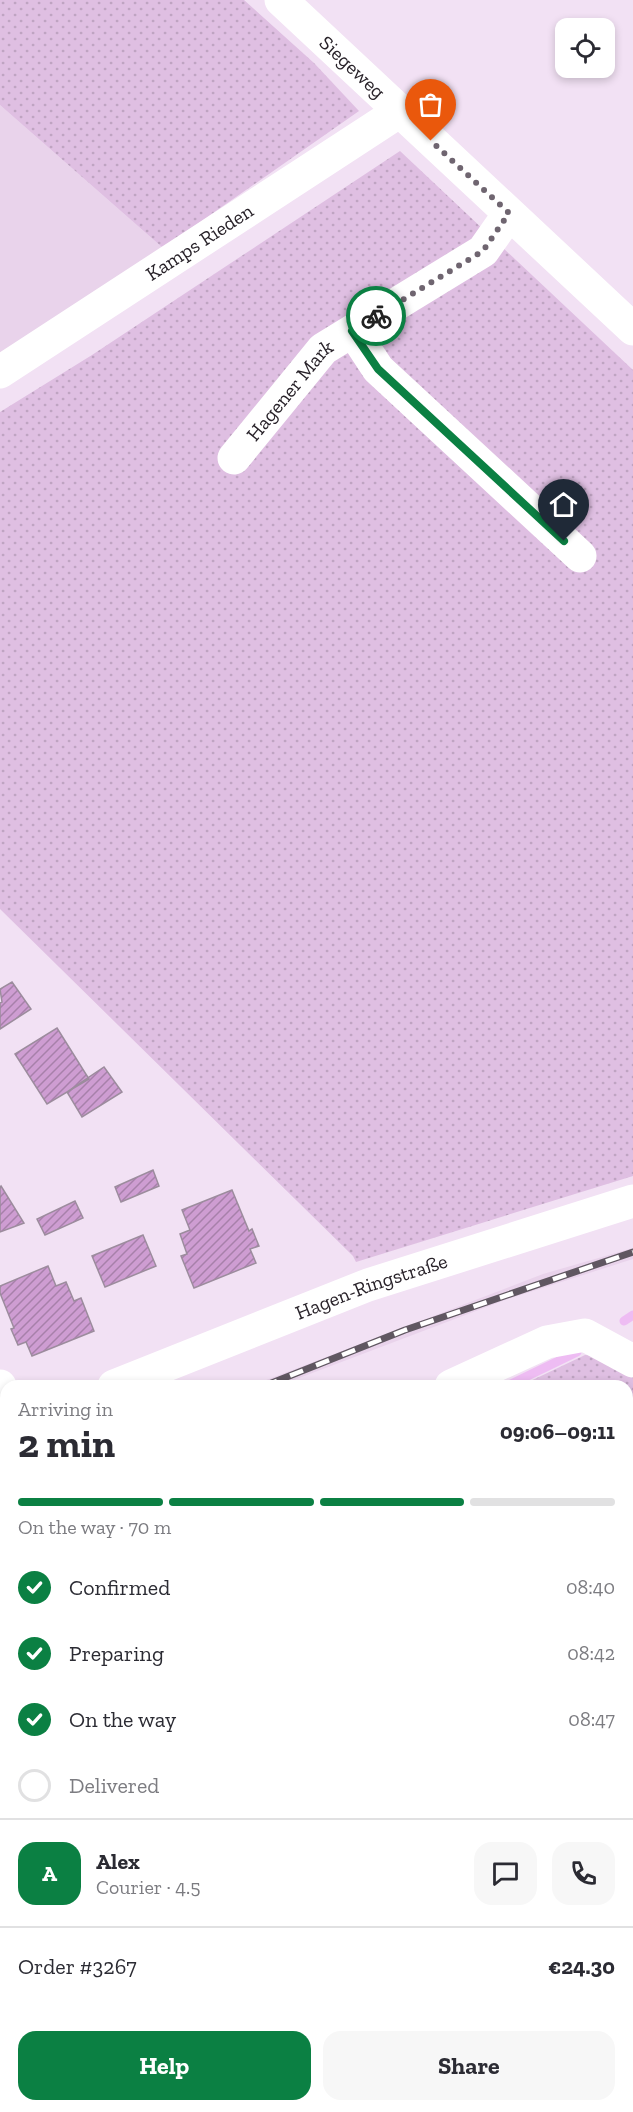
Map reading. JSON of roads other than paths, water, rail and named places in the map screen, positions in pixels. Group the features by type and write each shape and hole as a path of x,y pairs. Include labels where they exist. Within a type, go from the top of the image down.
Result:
{"street":[{"name":"Siegeweg","path":"281,0 633,329"},
{"name":"Kamps Rieden","path":"0,372 400,111"},
{"name":"Hagener Mark","path":"234,458 323,349 483,251 509,213"},
{"name":"Hagener Mark","path":"352,331 378,369 580,556"},
{"name":"Hagen-Ringstraße","path":"129,1380 368,1285 633,1201"},
{"path":"463,1380 547,1342 585,1335 633,1361"}],"waterway":[{"path":"624,1321 633,1315"},
{"path":"519,1380 577,1352"}],"railway":[{"path":"279,1380 405,1330 633,1252"}]}
